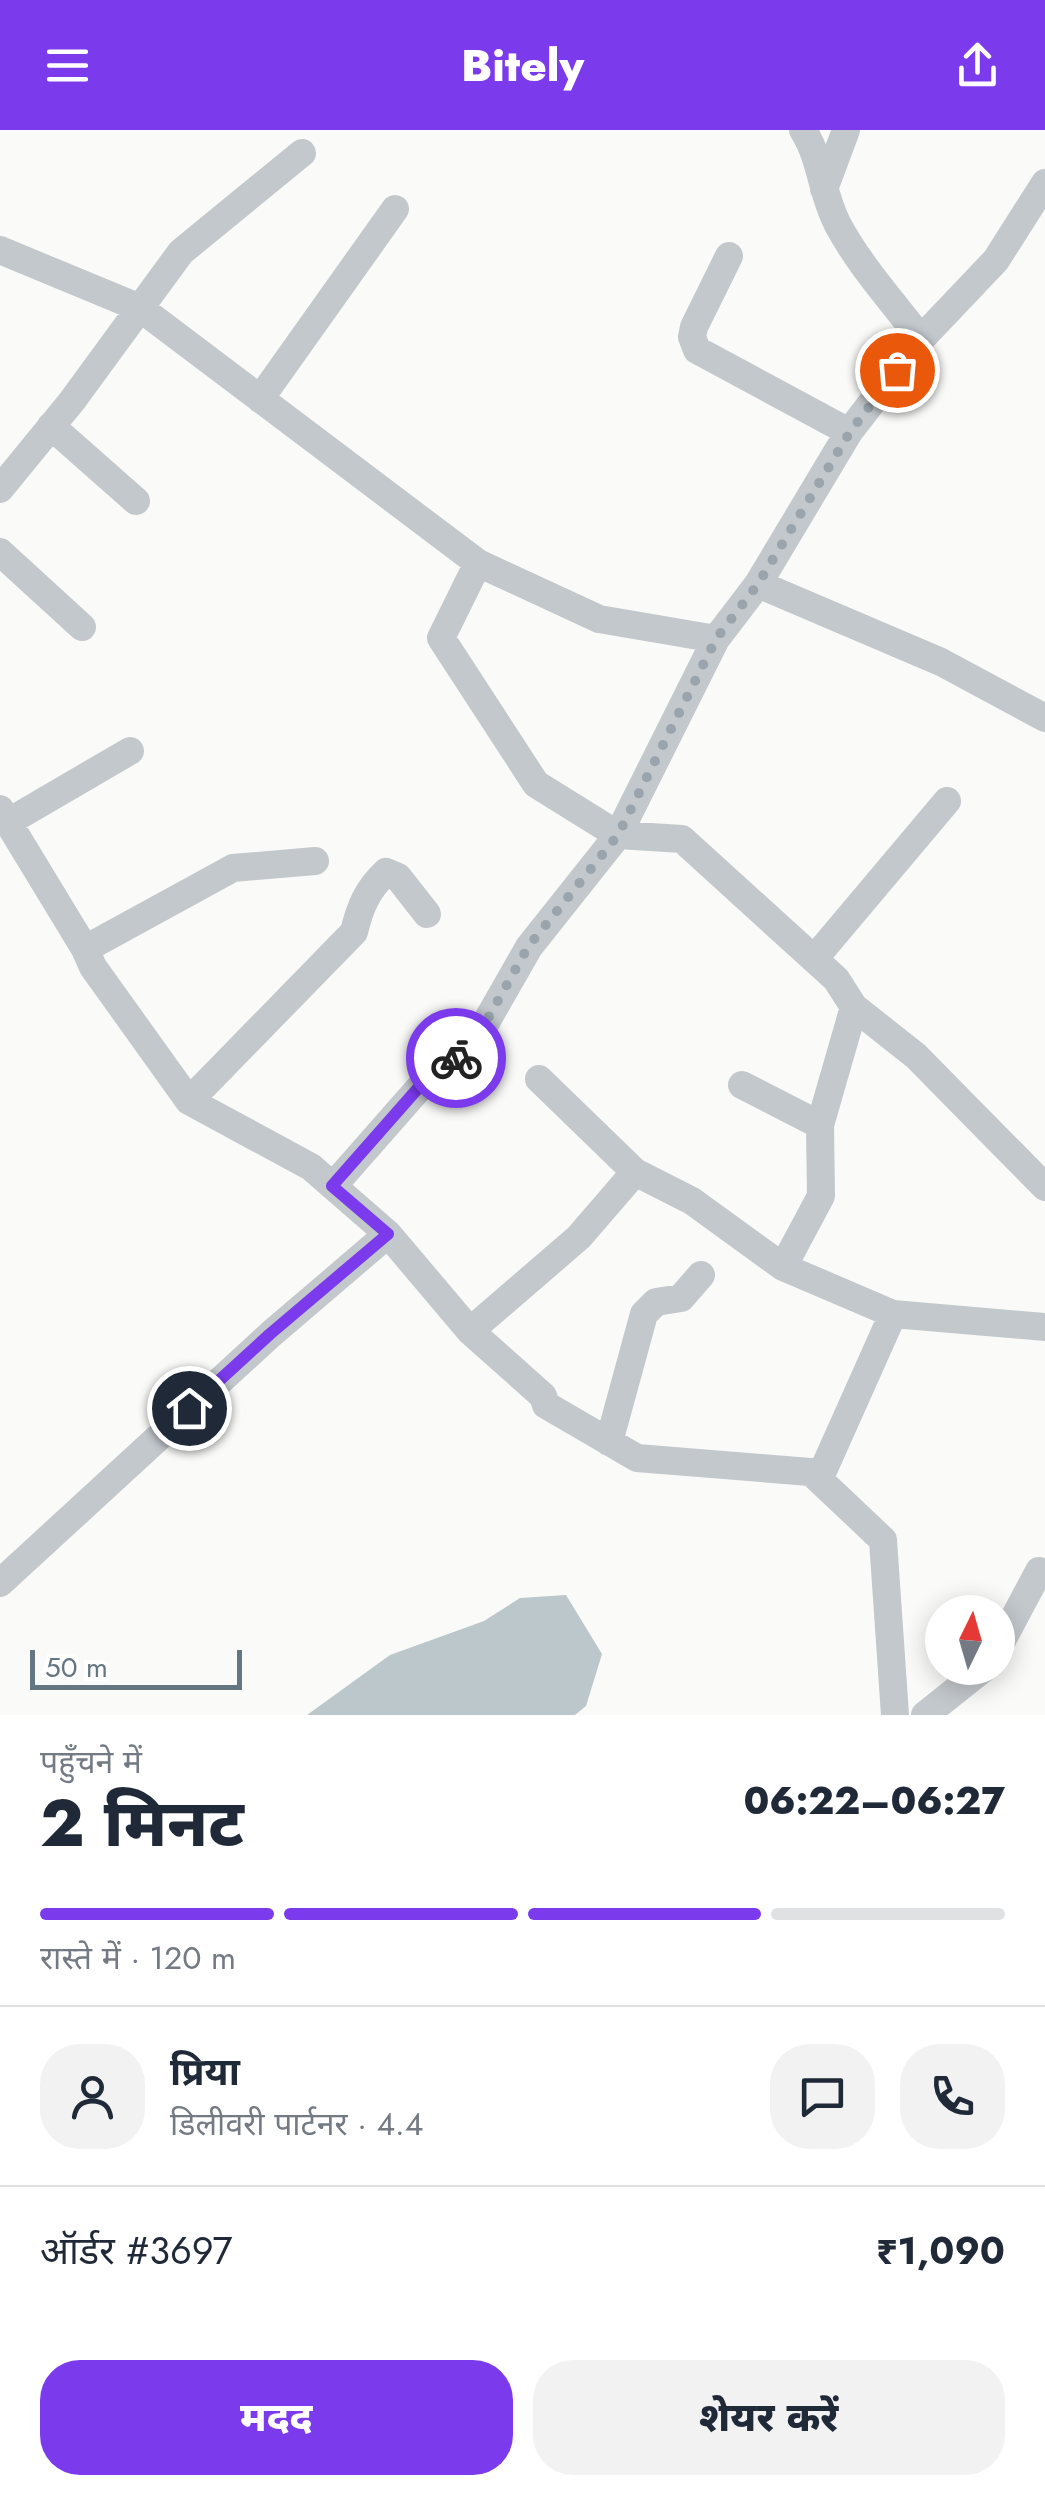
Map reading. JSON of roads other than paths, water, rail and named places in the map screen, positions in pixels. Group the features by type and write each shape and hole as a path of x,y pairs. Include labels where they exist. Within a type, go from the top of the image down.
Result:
{"street":[{"path":"803,130 817,152 824,189 838,224 921,339"},
{"path":"824,189 846,130"},
{"path":"0,489 52,426 181,252 302,152"},
{"path":"332,1186 420,1086 473,1045 528,947 618,835 716,639 758,584 850,432 921,339 996,260 1045,183"},
{"path":"260,399 395,209"},
{"path":"0,250 140,308 478,564 599,619 716,639"},
{"path":"729,256 694,328 696,350 850,432"},
{"path":"52,426 136,501"},
{"path":"0,552 82,628"},
{"path":"478,564 441,638 536,784 618,835 682,840 836,979 854,1007 916,1056 1045,1187"},
{"path":"758,584 941,662 1045,718"},
{"path":"130,751 5,815 93,967 189,1100 311,1167 388,1234 470,1331 543,1396 546,1405 637,1458 822,1472 893,1314"},
{"path":"814,959 946,801"},
{"path":"85,948 233,868 315,861"},
{"path":"189,1100 354,932 362,901 382,876 390,872 398,877 427,914"},
{"path":"783,1268 821,1196 820,1125 854,1007"},
{"path":"539,1078 635,1172 692,1200 783,1268 893,1314 1045,1327"},
{"path":"742,1086 820,1125"},
{"path":"470,1331 579,1237 635,1172"},
{"path":"0,1582 270,1334 388,1234"},
{"path":"609,1442 644,1314 656,1302 681,1298 702,1274"},
{"path":"811,1472 883,1540 895,1715"},
{"path":"1015,1615 1038,1571"},
{"path":"926,1715 963,1685"}]}
